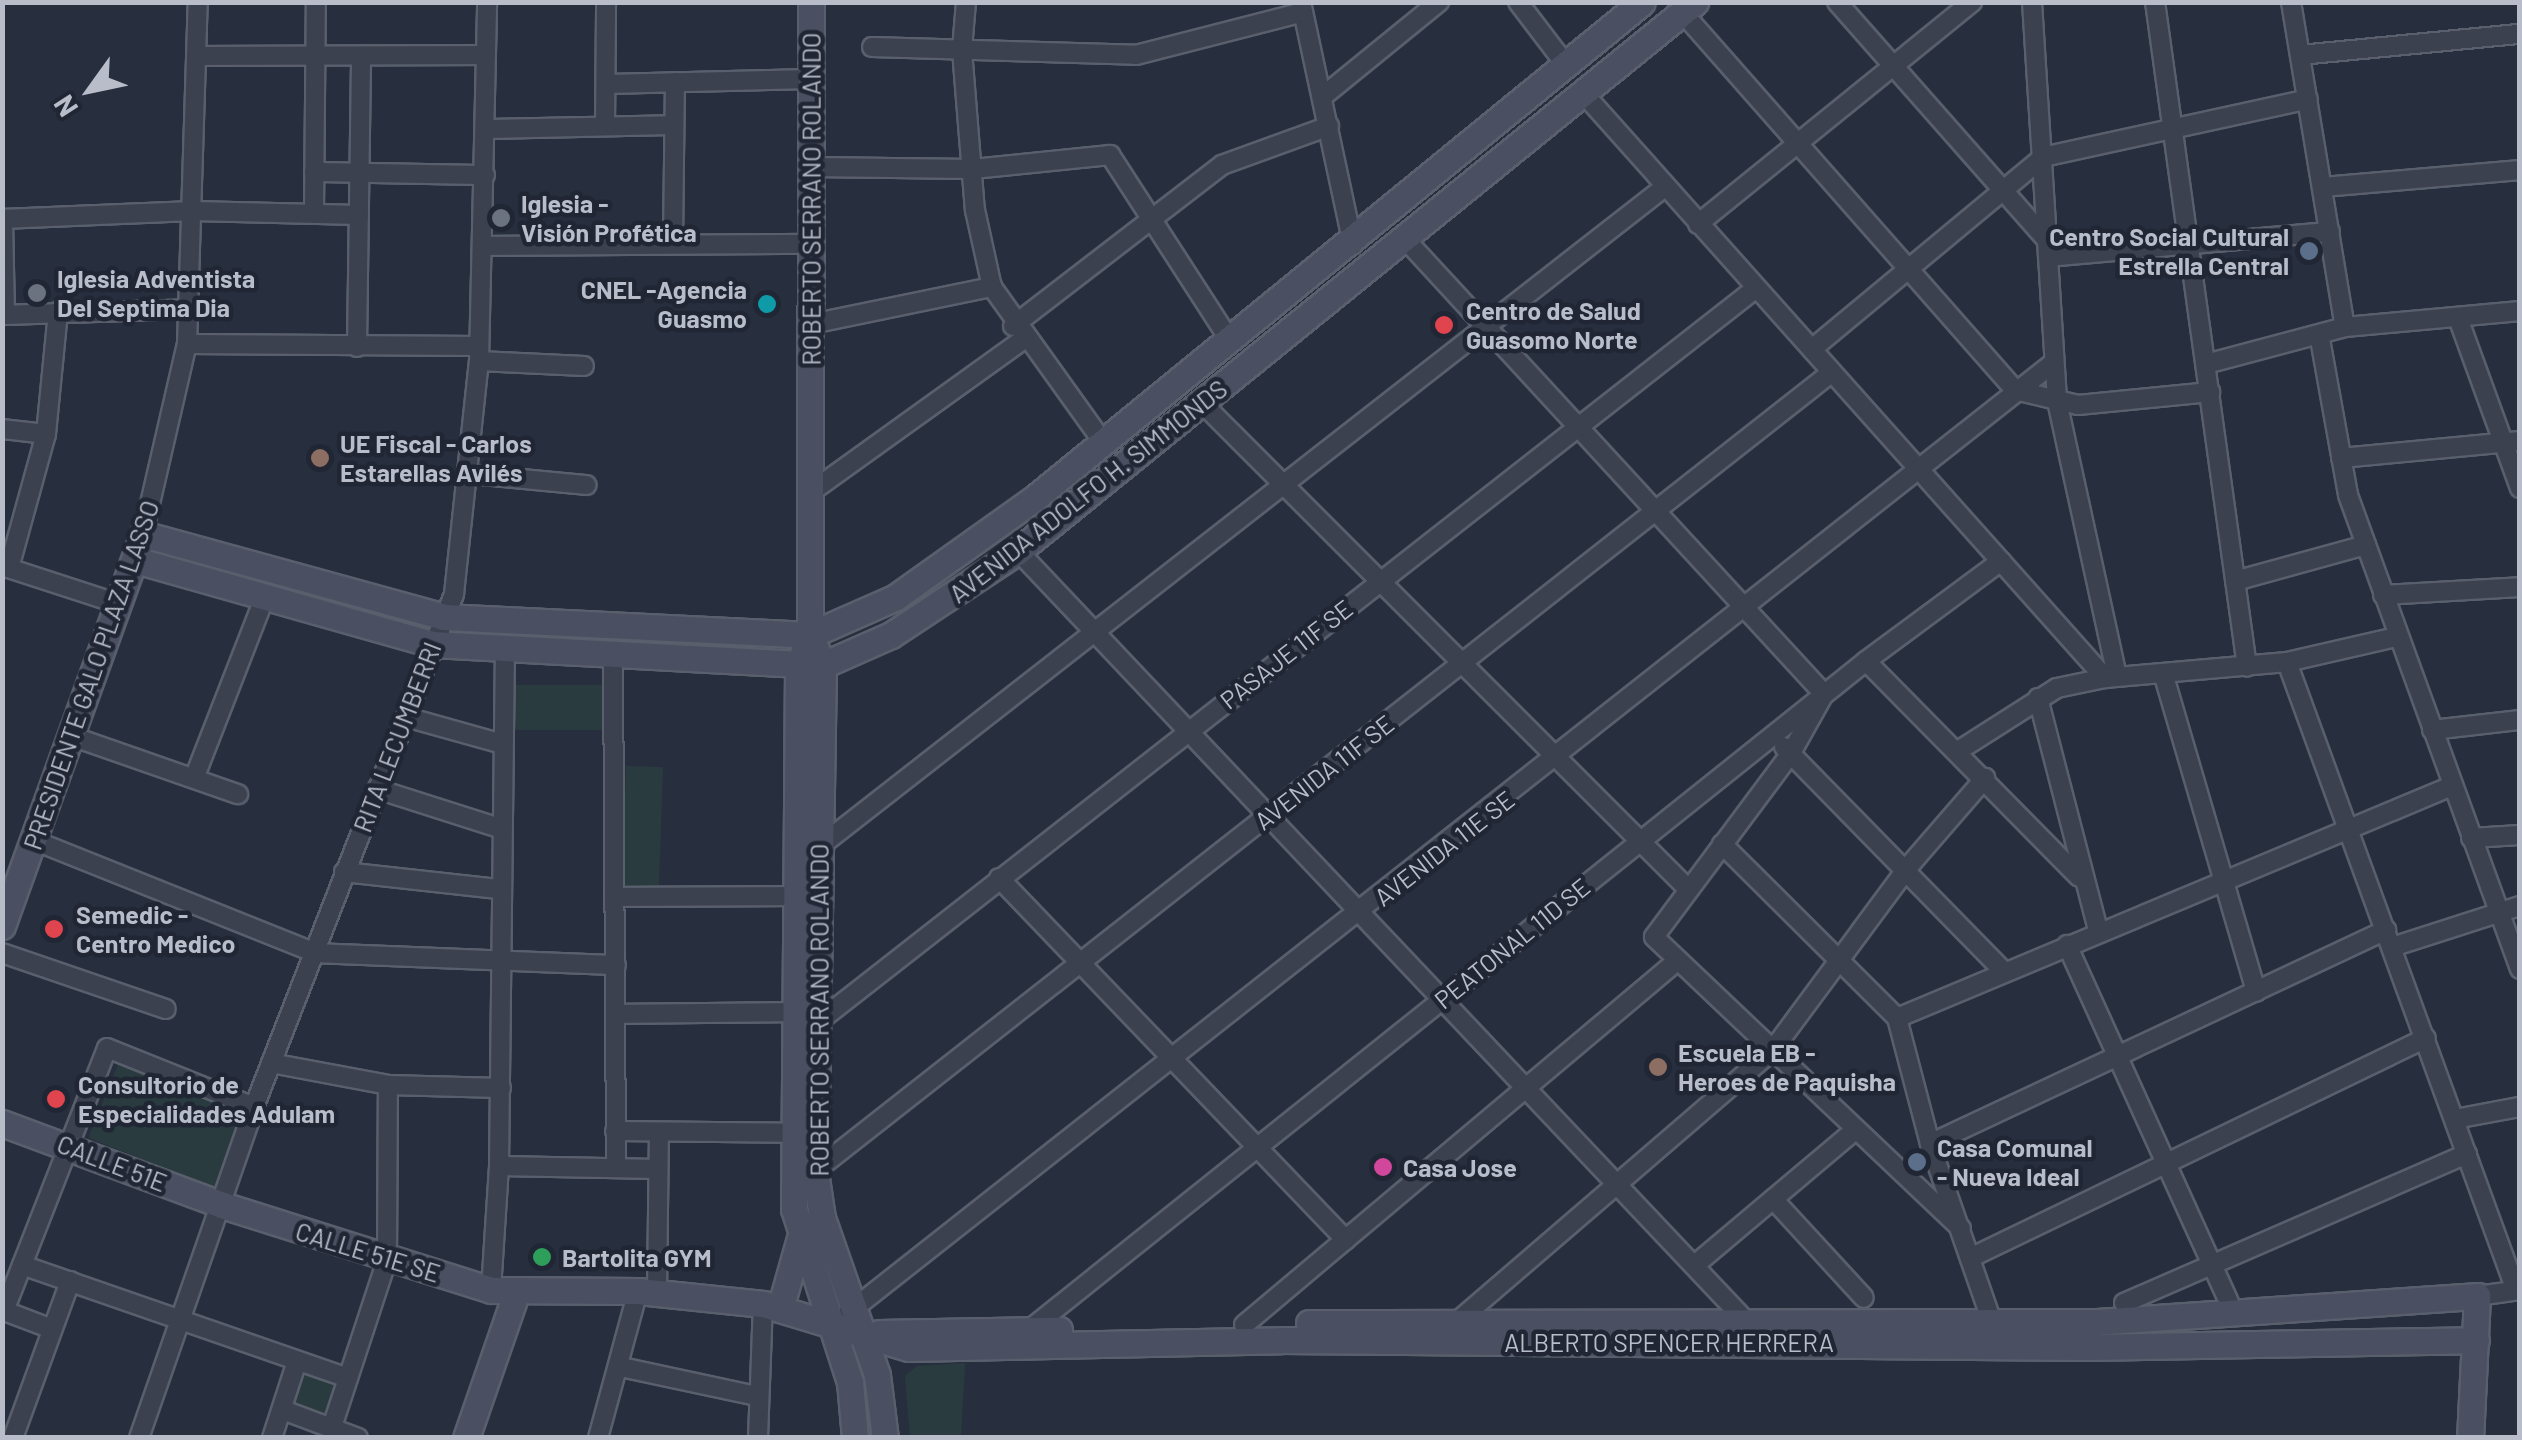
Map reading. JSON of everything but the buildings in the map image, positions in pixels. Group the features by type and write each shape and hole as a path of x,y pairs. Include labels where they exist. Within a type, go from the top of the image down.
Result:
{"street":[{"name":"PRESIDENTE GALO PLAZA LASSO","path":"2,926 10,878 33,840 144,534 187,344 198,2"},
{"path":"314,213 316,2"},
{"name":"RITA LECUMBERRI","path":"139,1438 254,1107 454,594 470,474 485,246 487,2"},
{"path":"605,126 606,2"},
{"name":"ROBERTO SERRANO ROLANDO","path":"811,2 810,636 820,847 792,1133 800,1238 850,1382 855,1438"},
{"path":"966,2 962,50 973,170 992,287 1019,333 1103,442"},
{"path":"1518,2 1566,64"},
{"name":"AVENIDA ADOLFO H. SIMMONDS","path":"144,534 444,617 810,636 864,616 931,575 1353,244 1642,2"},
{"path":"1838,2 2000,188 2047,248"},
{"path":"1698,224 1972,2"},
{"path":"2032,2 2057,401 2111,677"},
{"path":"2154,2 2247,666"},
{"path":"2291,2 2345,328"},
{"path":"1322,97 1433,4"},
{"path":"872,48 1136,55 1302,7 1353,244"},
{"path":"1689,8 1794,145 2015,390 2078,405 2210,392"},
{"name":"AVENIDA ADOLFO H. SIMMONDS","path":"135,560 432,644 811,666 924,616 1018,551 1689,8"},
{"path":"2300,55 2520,34"},
{"path":"198,56 486,55"},
{"path":"357,347 362,56"},
{"path":"606,84 811,78"},
{"path":"673,242 674,82"},
{"path":"1584,94 2001,561 2111,677"},
{"path":"1812,349 1909,270 2000,188 2043,157 2170,124 2308,99"},
{"path":"486,128 674,125"},
{"path":"811,492 1019,333 1222,165 1329,126"},
{"path":"811,167 973,170 1110,155 1231,342"},
{"path":"2323,188 2520,170"},
{"path":"314,172 485,175"},
{"path":"820,847 1666,186"},
{"path":"188,310 4,314 3,220 193,211 359,215"},
{"path":"2047,248 2188,244 2330,232"},
{"path":"1406,240 1824,694 1790,753 1654,937 1854,1131 1961,1228"},
{"path":"485,246 811,244"},
{"path":"811,324 992,287"},
{"name":"PASAJE 11F SE","path":"806,1017 999,878 1756,288"},
{"path":"2206,364 2320,339 2345,328 2520,311"},
{"path":"58,312 46,434 6,567 119,604"},
{"path":"2458,318 2511,442 2520,488"},
{"path":"2320,339 2342,458 2366,545 2396,637 2520,969"},
{"path":"187,344 479,353 584,366"},
{"name":"AVENIDA 11E SE","path":"830,1324 1363,912 2053,363"},
{"name":"AVENIDA 11F SE","path":"816,1171 1832,372"},
{"path":"1201,402 1637,844 1688,889"},
{"path":"2,429 46,434"},
{"path":"2342,458 2511,442"},
{"path":"470,474 586,485"},
{"path":"2235,581 2366,545"},
{"path":"1018,551 1445,998 1743,1318"},
{"name":"PEATONAL 11D SE","path":"1028,1331 1824,694 2001,561"},
{"path":"2383,594 2520,587"},
{"path":"195,776 264,596"},
{"path":"1958,751 2038,698 2111,677 2287,662 2396,637"},
{"path":"466,1438 503,1292 499,1166 502,964 498,890 504,649"},
{"path":"612,656 616,1168"},
{"path":"1866,661 2080,877"},
{"path":"2287,662 2518,1290 2476,1296 2470,1438"},
{"name":"ROBERTO SERRANO ROLANDO","path":"811,666 796,896 816,1171 822,1218 864,1334 885,1438"},
{"path":"2163,673 2256,992"},
{"path":"2038,698 2081,861 2080,877 2098,930"},
{"path":"406,717 499,743"},
{"path":"2432,730 2520,720"},
{"path":"71,736 238,794"},
{"path":"1772,736 1908,867 2004,972"},
{"path":"1458,1320 1772,1051 1908,867 1985,778"},
{"path":"1897,1018 2098,930 2452,786"},
{"path":"378,789 499,828"},
{"path":"2471,838 2520,836"},
{"path":"33,840 316,953 502,964 616,965"},
{"path":"1722,844 1897,1018 1930,1144 1992,1322"},
{"path":"344,872 498,890"},
{"path":"999,878 1346,1240"},
{"path":"615,898 796,896"},
{"path":"1930,1144 2256,992 2389,938 2520,906"},
{"path":"2068,945 2214,1262 2228,1302"},
{"path":"2,953 166,1010"},
{"path":"1244,1325 1678,960"},
{"path":"616,1014 806,1017"},
{"path":"1970,1258 2426,1038"},
{"path":"52,1328 3,1310 106,1048 254,1107"},
{"path":"271,1063 388,1085 500,1088"},
{"path":"332,1428 387,1260 388,1085"},
{"path":"2454,1118 2520,1107"},
{"name":"CALLE 51E","path":"2,1122 222,1205"},
{"path":"616,1131 792,1133"},
{"path":"1696,1264 1854,1131"},
{"path":"598,1438 647,1292 659,1132"},
{"path":"2124,1303 2467,1154"},
{"path":"499,1166 658,1169"},
{"path":"1773,1199 1864,1298"},
{"name":"CALLE 51E SE","path":"222,1205 387,1260 503,1292"},
{"path":"758,1438 756,1396 771,1306 800,1238"},
{"path":"22,1265 348,1378"},
{"path":"12,1435 70,1281"},
{"name":"ALBERTO SPENCER HERRERA","path":"503,1292 647,1292 771,1306 909,1348 972,1350 1282,1340 2087,1348 2476,1340"},
{"name":"ALBERTO SPENCER HERRERA","path":"864,1334 1458,1320 1743,1318 1992,1322 2214,1317 2476,1296"},
{"path":"2418,1300 2434,1313 2431,1333 2422,1339"},
{"path":"272,1438 297,1361"},
{"path":"621,1368 756,1396"},
{"path":"283,1410 358,1438"}],"shaded area":[{"path":"515,685 607,685 607,730 515,730"},
{"path":"626,766 663,767 659,889 622,888"},
{"path":"121,1057 247,1108 215,1189 88,1138"},
{"path":"297,1361 348,1378 333,1426 281,1410"},
{"path":"965,1363 961,1437 910,1437 905,1376 917,1366"}],"place":[{"name":"Iglesia - Visión Profética","path":"501,218"},
{"name":"Centro Social Cultural Estrella Central","path":"2309,251"},
{"name":"Iglesia Adventista Del Septima Dia","path":"37,293"},
{"name":"CNEL -Agencia Guasmo","path":"767,304"},
{"name":"Centro de Salud Guasomo Norte","path":"1444,325"},
{"name":"UE Fiscal - Carlos Estarellas Avilés","path":"320,458"},
{"name":"Semedic - Centro Medico","path":"54,929"},
{"name":"Escuela EB - Heroes de Paquisha","path":"1658,1067"},
{"name":"Consultorio de Especialidades Adulam","path":"56,1099"},
{"name":"Casa Comunal - Nueva Ideal","path":"1917,1162"},
{"name":"Casa Jose","path":"1383,1167"},
{"name":"Bartolita GYM","path":"542,1257"}]}
